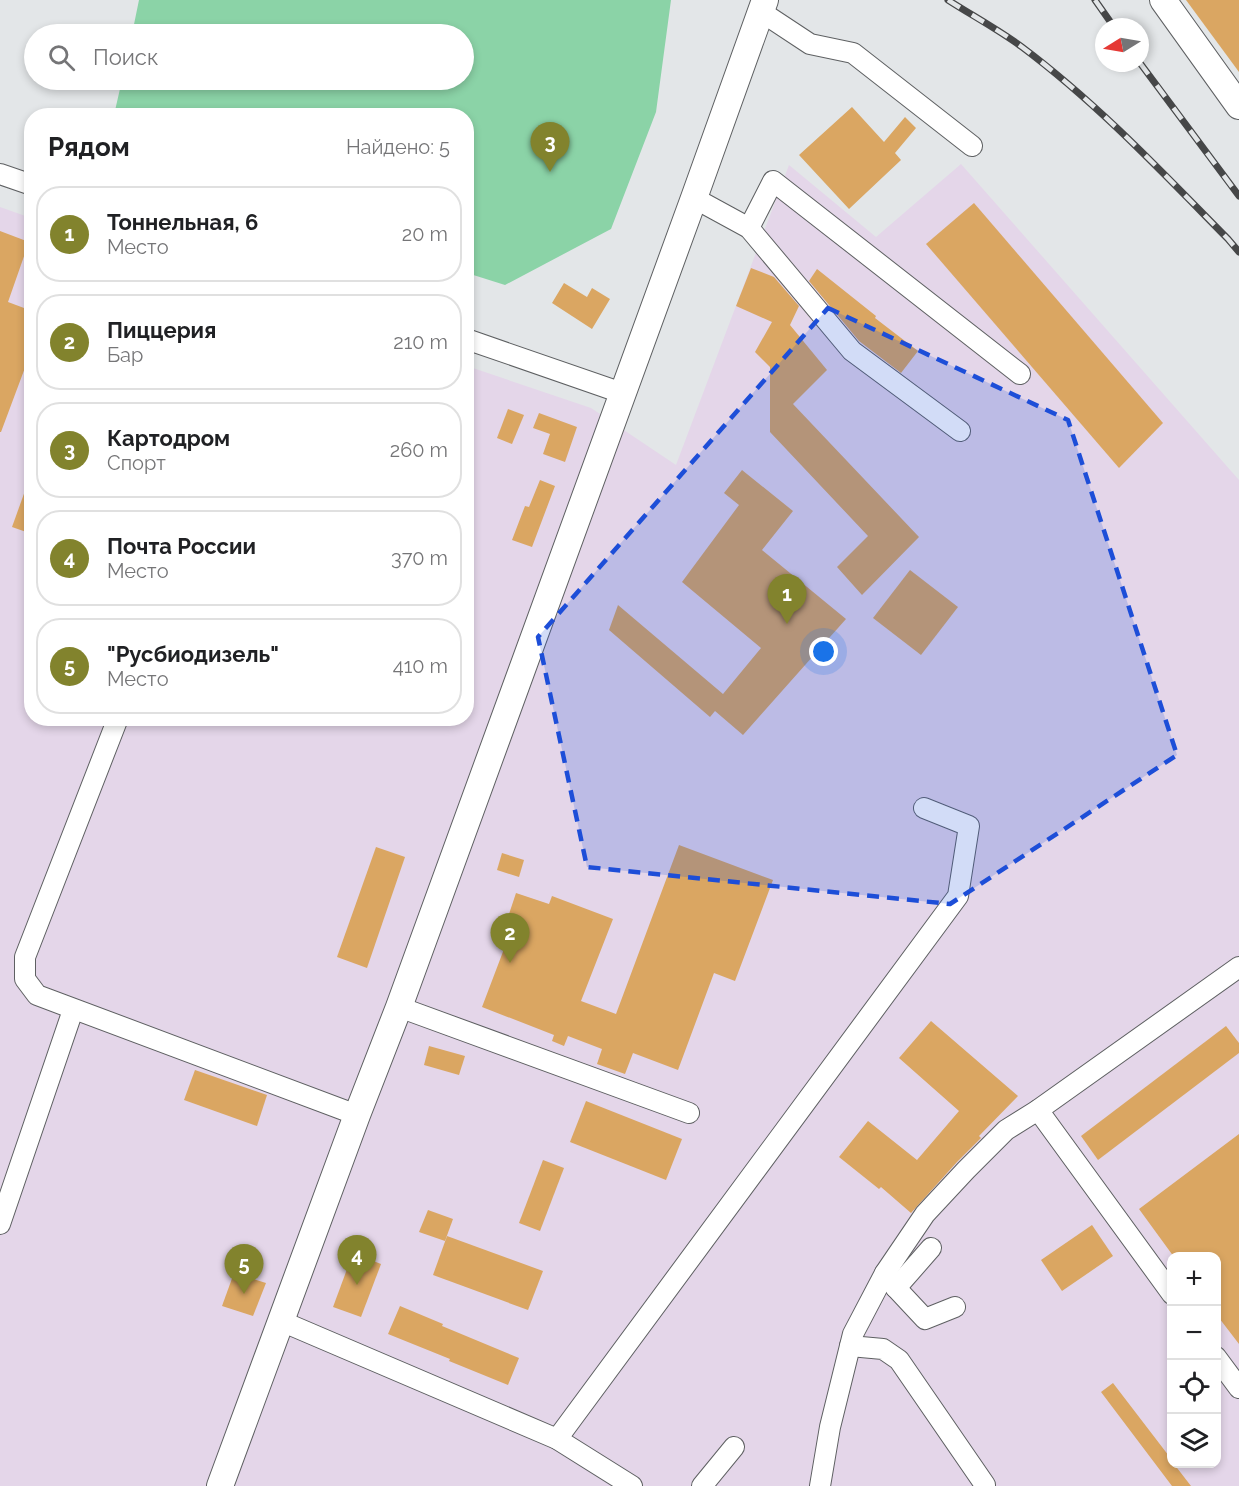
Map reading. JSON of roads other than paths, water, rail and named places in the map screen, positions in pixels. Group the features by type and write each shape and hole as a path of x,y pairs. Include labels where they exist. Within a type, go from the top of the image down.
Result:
{"main road":[{"path":"1163,0 1239,106"},
{"path":"220,1486 399,1007 763,6"}],"street":[{"path":"763,6 810,44 853,53 972,146"},
{"path":"0,174 24,182"},
{"path":"749,228 773,181 1020,374"},
{"path":"694,198 749,228 852,351 960,431"},
{"path":"474,342 622,393"},
{"path":"115,726 25,957 25,979 37,995 73,1010 357,1115"},
{"path":"557,1439 958,896 969,826 924,808"},
{"path":"820,1486 830,1427 853,1334 891,1280 925,1214 1006,1130 1038,1110 1239,968"},
{"path":"399,1007 689,1113"},
{"path":"0,1224 73,1010"},
{"path":"1038,1110 1167,1287"},
{"path":"891,1280 931,1248"},
{"path":"891,1280 925,1319 955,1307"},
{"path":"281,1321 557,1439 632,1486"},
{"path":"850,1346 884,1349 899,1360 985,1485"},
{"path":"1218,1360 1239,1388"},
{"path":"702,1486 734,1447"}],"railway":[{"path":"948,0 1013,41 1077,92 1154,164 1239,252"},
{"path":"1095,0 1108,18"},
{"path":"1147,72 1239,196"}],"place":[{"name":"Картодром","path":"550,172"},
{"name":"Тоннельная, 6","path":"787,624"},
{"name":"Пиццерия","path":"510,963"},
{"name":"Почта России","path":"357,1285"},
{"name":"\"Русбиодизель\"","path":"244,1294"}]}
